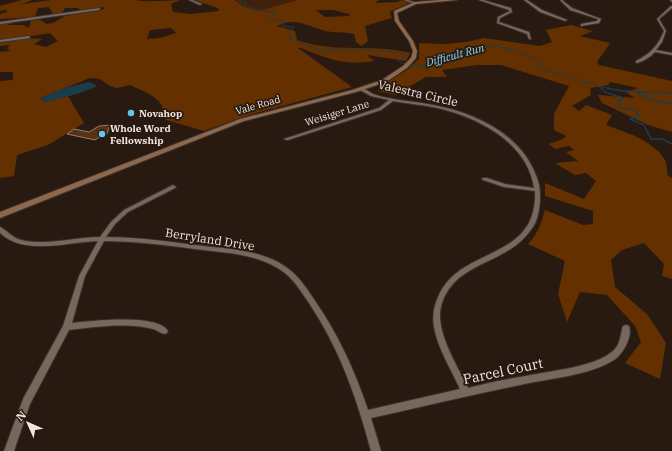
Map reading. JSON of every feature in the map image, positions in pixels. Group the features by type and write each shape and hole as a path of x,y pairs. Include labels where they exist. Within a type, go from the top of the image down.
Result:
{"main road":[{"name":"Vale Road","path":"0,215 238,121 361,89 390,78 407,66 413,58 415,51 413,44 394,14 400,8 415,3 455,0"}],"street":[{"path":"190,0 201,4"},
{"path":"405,0 415,3"},
{"path":"480,0 510,8 511,11 499,18 498,22 528,33 530,38"},
{"path":"525,0 541,11 566,20"},
{"path":"561,0 571,9 600,19 598,22 582,25"},
{"path":"665,31 658,19 672,8"},
{"path":"0,22 99,9"},
{"path":"665,31 672,32"},
{"path":"637,62 651,56 665,31"},
{"path":"0,41 29,37"},
{"path":"655,51 672,54"},
{"name":"Valestra Circle","path":"361,89 375,96 441,109 470,117 489,126 510,142 523,156 532,171 537,190 538,202 534,220 521,238 508,249 464,270 452,280 441,296 437,312 439,333 466,392"},
{"name":"Weisiger Lane","path":"286,139 380,109 392,100"},
{"path":"485,179 504,186 537,190"},
{"path":"9,451 26,402 67,327 77,290 102,239 113,223 126,211 138,203 173,187"},
{"name":"Berryland Drive","path":"0,228 6,236 29,243 102,239 160,242 243,253 263,258 277,265 290,274 308,295 331,331 349,366 366,415 376,451"},
{"path":"67,327 143,323 159,326 164,331"},
{"name":"Parcel Court","path":"366,415 603,362 611,358 623,345 626,328"}],"shaded area":[{"path":"22,0 32,0 22,4 51,0 180,0 171,4 173,12 190,14 219,11 218,8 194,0 235,0 244,7 259,11 298,0 379,0 375,3 398,2 401,0 409,3 391,11 390,14 392,18 365,26 368,41 362,46 356,42 354,34 325,31 304,24 291,22 277,26 295,31 297,40 311,44 340,48 396,50 410,53 406,61 367,55 374,61 353,63 336,60 298,48 352,87 252,114 204,131 166,120 161,104 151,95 143,91 130,85 117,88 110,86 100,79 90,78 40,98 44,102 68,96 84,123 48,145 17,155 14,176 0,178 0,81 13,80 13,72 0,72 0,52 10,51 7,48 10,45 0,46 0,41 24,38 42,39 34,44 46,47 58,41 50,33 0,40 0,23 24,20 7,25 23,25 29,28 31,20 38,19 47,24 53,23 65,16 105,9 103,7 84,11 77,8 65,8 61,14 53,14 49,7 38,8 35,17 0,19 0,14 7,12 6,10 0,11 0,6","holes":["316,10 333,10 349,14 350,16 325,17","171,28 176,33 160,38 147,39 150,30"]},
{"path":"235,0 298,0 259,12 244,7"},
{"path":"571,25 593,31 580,36 610,43 597,62 599,65 672,81 672,132 648,125 602,103 598,95 635,98 626,92 638,88 610,82 608,85 590,88 591,95 572,106 579,111 586,105 612,115 606,125 631,134 654,147 665,160 668,176 672,178 672,279 662,276 664,264 644,243 622,250 611,260 615,287 647,314 666,343 660,379 625,363 641,342 635,326 607,295 580,292 567,322 558,294 565,261 528,244 537,232 545,210 583,225 593,224 593,211 545,196 545,183 584,199 596,181 586,173 575,175 555,163 578,161 566,152 574,150 569,146 555,149 549,144 563,139 566,136 554,130 554,114 569,86 501,65 477,65 442,70 447,77 426,77 395,95 378,91 381,86 407,70 419,59 419,43 443,44 466,42 484,38 540,46 552,42 546,30"}],"water":[{"path":"89,82 96,85 96,87 77,94 44,102 40,98 65,88"}],"building":[{"name":"Whole Word Fellowship","path":"110,125 107,134 104,134 95,140 67,134 74,129 89,132 99,126"}],"waterway":[{"name":"Difficult Run","path":"238,0 246,4 244,5 247,7 276,13 270,17 271,19 284,22 282,26 294,27 288,32 291,35 289,38 319,50 371,50 402,53 405,55 398,61 404,64 419,65 449,59 484,46 497,46 535,58 539,61 539,67 598,86 602,89"},
{"path":"599,86 631,92 672,93"},
{"name":"Difficult Run","path":"602,89 605,92 623,98 618,102 620,107 634,110 640,116 630,119 644,125 651,139 662,139 672,144"},
{"path":"638,93 649,99 672,104"}],"place":[{"name":"Novahop","path":"131,113"},
{"name":"Whole Word Fellowship","path":"102,134"}]}
